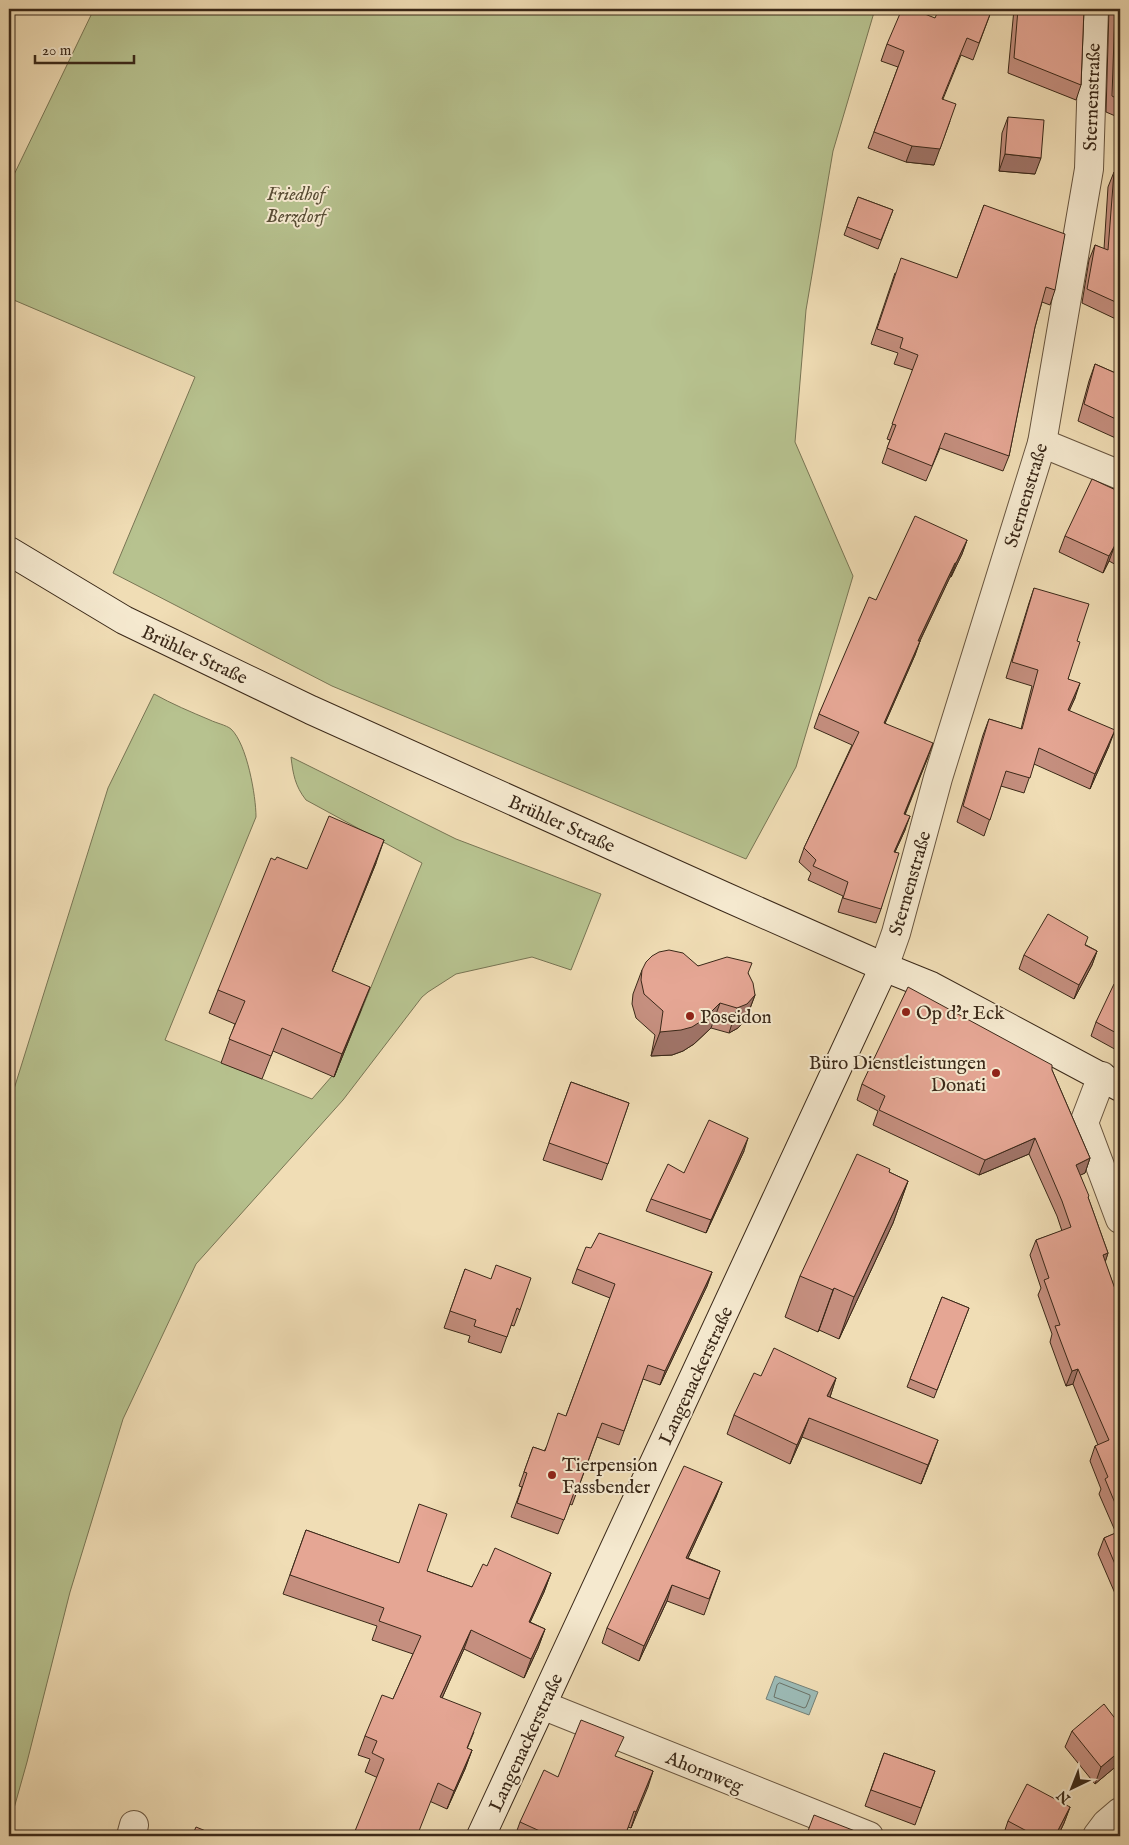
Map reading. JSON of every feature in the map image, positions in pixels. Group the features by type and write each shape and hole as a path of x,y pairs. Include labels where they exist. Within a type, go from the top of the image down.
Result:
{"street":[{"name":"Sternenstraße","path":"884,967 896,934 938,778 1042,443 1089,169 1094,9"},
{"path":"1042,443 1120,475"},
{"name":"Brühler Straße","path":"9,551 124,620 311,710 884,967 931,986 1111,1082"},
{"name":"Langenackerstraße","path":"481,1836 884,967"},
{"path":"1111,1082 1084,1123 1120,1219"},
{"name":"Ahornweg","path":"542,1705 869,1836"},
{"path":"1097,1836 1106,1824 1120,1812"}],"green space":[{"name":"Friedhof Berzdorf","path":"94,9 875,9 833,151 806,310 795,442 853,576 796,767 746,859 332,686 113,573 195,377 9,298 9,185"},
{"path":"154,694 226,726 237,736 250,771 256,817 165,1040 312,1099 332,1076 334,1077 422,863 306,800 295,780 291,757 456,839 601,894 571,970 532,957 456,974 422,997 343,1100 196,1264 123,1419 70,1592 9,1826 9,1105 108,788"}],"water":[{"path":"775,1676 818,1692 809,1715 766,1699"}],"building":[{"path":"902,9 912,9 935,18 939,9 992,9 979,43 967,38 942,99 956,104 940,149 912,146 874,132 904,51 887,44"},
{"path":"1018,9 1084,9 1081,85 1014,58"},
{"path":"1115,9 1120,9 1120,100 1112,96"},
{"path":"1008,117 1044,120 1041,158 1005,154"},
{"path":"1114,172 1120,173 1120,304 1087,289 1095,245 1108,250"},
{"path":"858,197 893,210 881,240 847,227"},
{"path":"984,205 1065,234 1055,290 1046,287 1035,327 1009,456 945,433 932,466 887,448 896,425 892,424 918,355 900,348 903,338 877,329 901,258 957,278"},
{"path":"1095,364 1120,375 1120,421 1084,404"},
{"path":"1092,479 1120,492 1120,547 1115,545 1109,556 1065,536"},
{"path":"915,516 967,540 918,641 920,641 884,723 933,743 904,814 910,816 894,852 899,853 881,909 843,898 848,882 813,866 816,860 804,848 859,732 819,714 869,597 876,600"},
{"path":"1034,588 1089,604 1077,641 1080,642 1068,679 1080,683 1068,710 1115,730 1095,774 1039,748 1030,778 1006,771 990,820 963,806 989,719 1022,729 1038,670 1012,662"},
{"path":"329,816 384,840 332,971 370,987 342,1054 282,1028 271,1056 229,1039 245,1001 218,990 271,858 275,860 277,857 307,869"},
{"path":"1048,914 1088,937 1085,945 1097,951 1079,985 1024,955"},
{"path":"669,950 683,953 698,966 727,957 752,963 748,973 753,983 755,995 747,1004 737,1008 720,1003 703,1020 692,1027 660,1032 663,1011 644,994 641,980 642,970 652,956"},
{"path":"1114,984 1120,987 1120,1035 1096,1022"},
{"path":"908,987 1052,1065 1052,1070 1090,1158 1076,1165 1089,1196 1108,1253 1103,1255 1120,1303 1116,1305 1120,1317 1120,1515 1105,1479 1108,1477 1095,1446 1109,1440 1078,1369 1072,1371 1055,1326 1060,1325 1044,1280 1049,1278 1036,1240 1071,1227 1035,1138 985,1160 879,1110 885,1096 862,1084"},
{"path":"571,1082 629,1103 608,1164 549,1143"},
{"path":"709,1120 748,1138 711,1220 651,1199 668,1164 684,1173"},
{"path":"857,1154 890,1169 889,1172 908,1181 854,1297 800,1276"},
{"path":"599,1233 712,1272 665,1371 648,1365 624,1431 602,1423 577,1491 575,1490 564,1520 517,1503 527,1473 524,1472 533,1447 545,1451 558,1413 566,1416 615,1284 577,1269 586,1247 591,1248"},
{"path":"496,1265 531,1278 520,1310 517,1308 507,1337 474,1326 476,1320 450,1311 465,1269 491,1279"},
{"path":"942,1297 969,1308 937,1390 910,1379"},
{"path":"774,1348 836,1378 827,1396 938,1440 928,1465 809,1418 797,1445 734,1415 754,1373 761,1376"},
{"path":"684,1466 722,1482 686,1558 720,1571 709,1599 672,1585 644,1646 607,1628"},
{"path":"419,1504 447,1514 427,1571 472,1587 483,1564 487,1566 495,1548 551,1573 529,1622 545,1629 531,1659 471,1630 440,1697 481,1713 467,1748 472,1750 454,1791 438,1783 417,1836 353,1836 384,1759 372,1753 377,1741 365,1736 382,1695 393,1699 421,1636 379,1621 384,1608 290,1575 306,1530 399,1563"},
{"path":"1120,1531 1120,1576 1104,1538"},
{"path":"1104,1704 1120,1725 1120,1751 1101,1767 1072,1731"},
{"path":"581,1720 624,1737 615,1756 653,1771 636,1812 634,1811 625,1836 540,1836 542,1832 520,1822 544,1770 558,1777"},
{"path":"884,1753 935,1771 921,1808 871,1790"},
{"path":"1027,1784 1070,1807 1055,1836 1036,1836 1008,1821"},
{"path":"814,1815 855,1831 852,1836 806,1836"},
{"path":"196,1827 218,1836 192,1836"}],"place":[{"name":"Op d’r Eck","path":"906,1012"},
{"name":"Poseidon","path":"690,1016"},
{"name":"Büro Dienstleistungen Donati","path":"996,1073"},
{"name":"Tierpension Fassbender","path":"552,1475"}]}
